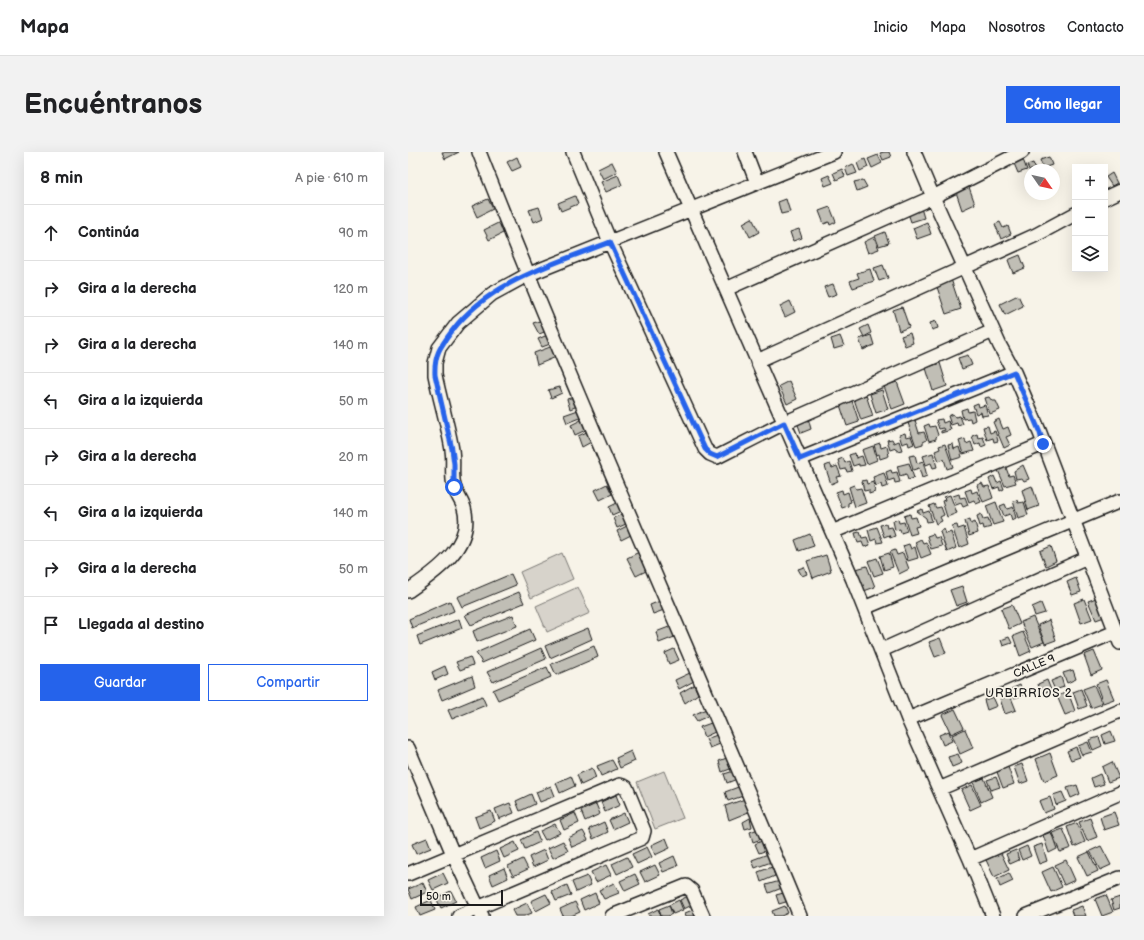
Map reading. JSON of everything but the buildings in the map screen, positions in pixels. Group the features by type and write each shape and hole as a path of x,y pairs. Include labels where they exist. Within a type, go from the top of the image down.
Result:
{"street":[{"path":"479,152 527,275 800,916"},
{"path":"573,152 610,242 708,452 714,456 717,457 784,423 993,331"},
{"path":"666,152 690,210 854,580 908,719 970,859 993,916"},
{"path":"745,152 757,183"},
{"path":"408,591 445,562 456,549 464,531 466,520 464,508 454,487 454,464 452,449 435,375 435,363 440,348 458,323 492,294 527,275 834,152"},
{"path":"914,152 932,197 993,331 1014,372 1040,433 1118,637"},
{"path":"726,289 932,197 1022,152"},
{"path":"1108,196 1120,190"},
{"path":"757,360 1036,235 1072,216"},
{"path":"800,459 1014,372"},
{"path":"832,532 1043,444"},
{"path":"864,608 1120,501"},
{"path":"882,650 1087,558"},
{"name":"CALLE 9","path":"908,719 1118,637"},
{"path":"939,789 1120,711"},
{"path":"408,748 453,854 480,912"},
{"path":"408,874 620,785 625,786 628,789 644,831 642,838 480,912 459,916"},
{"path":"970,859 1120,793"},
{"path":"1026,916 1120,878"},
{"path":"612,916 686,886 692,891 703,916"}],"shaded area":[{"path":"562,553 573,579 531,598 520,572"},
{"path":"578,587 590,613 547,632 536,606"},
{"path":"664,771 683,818 655,829 637,782"}],"district":[{"name":"URBIRRIOS 2","path":"1029,693"}],"route":[{"path":"454,487 454,464 452,449 435,375 435,363 440,348 458,323 492,294 527,275 610,242 705,449 714,456 717,457 784,423 800,459 1014,372 1040,433 1043,444"}]}
